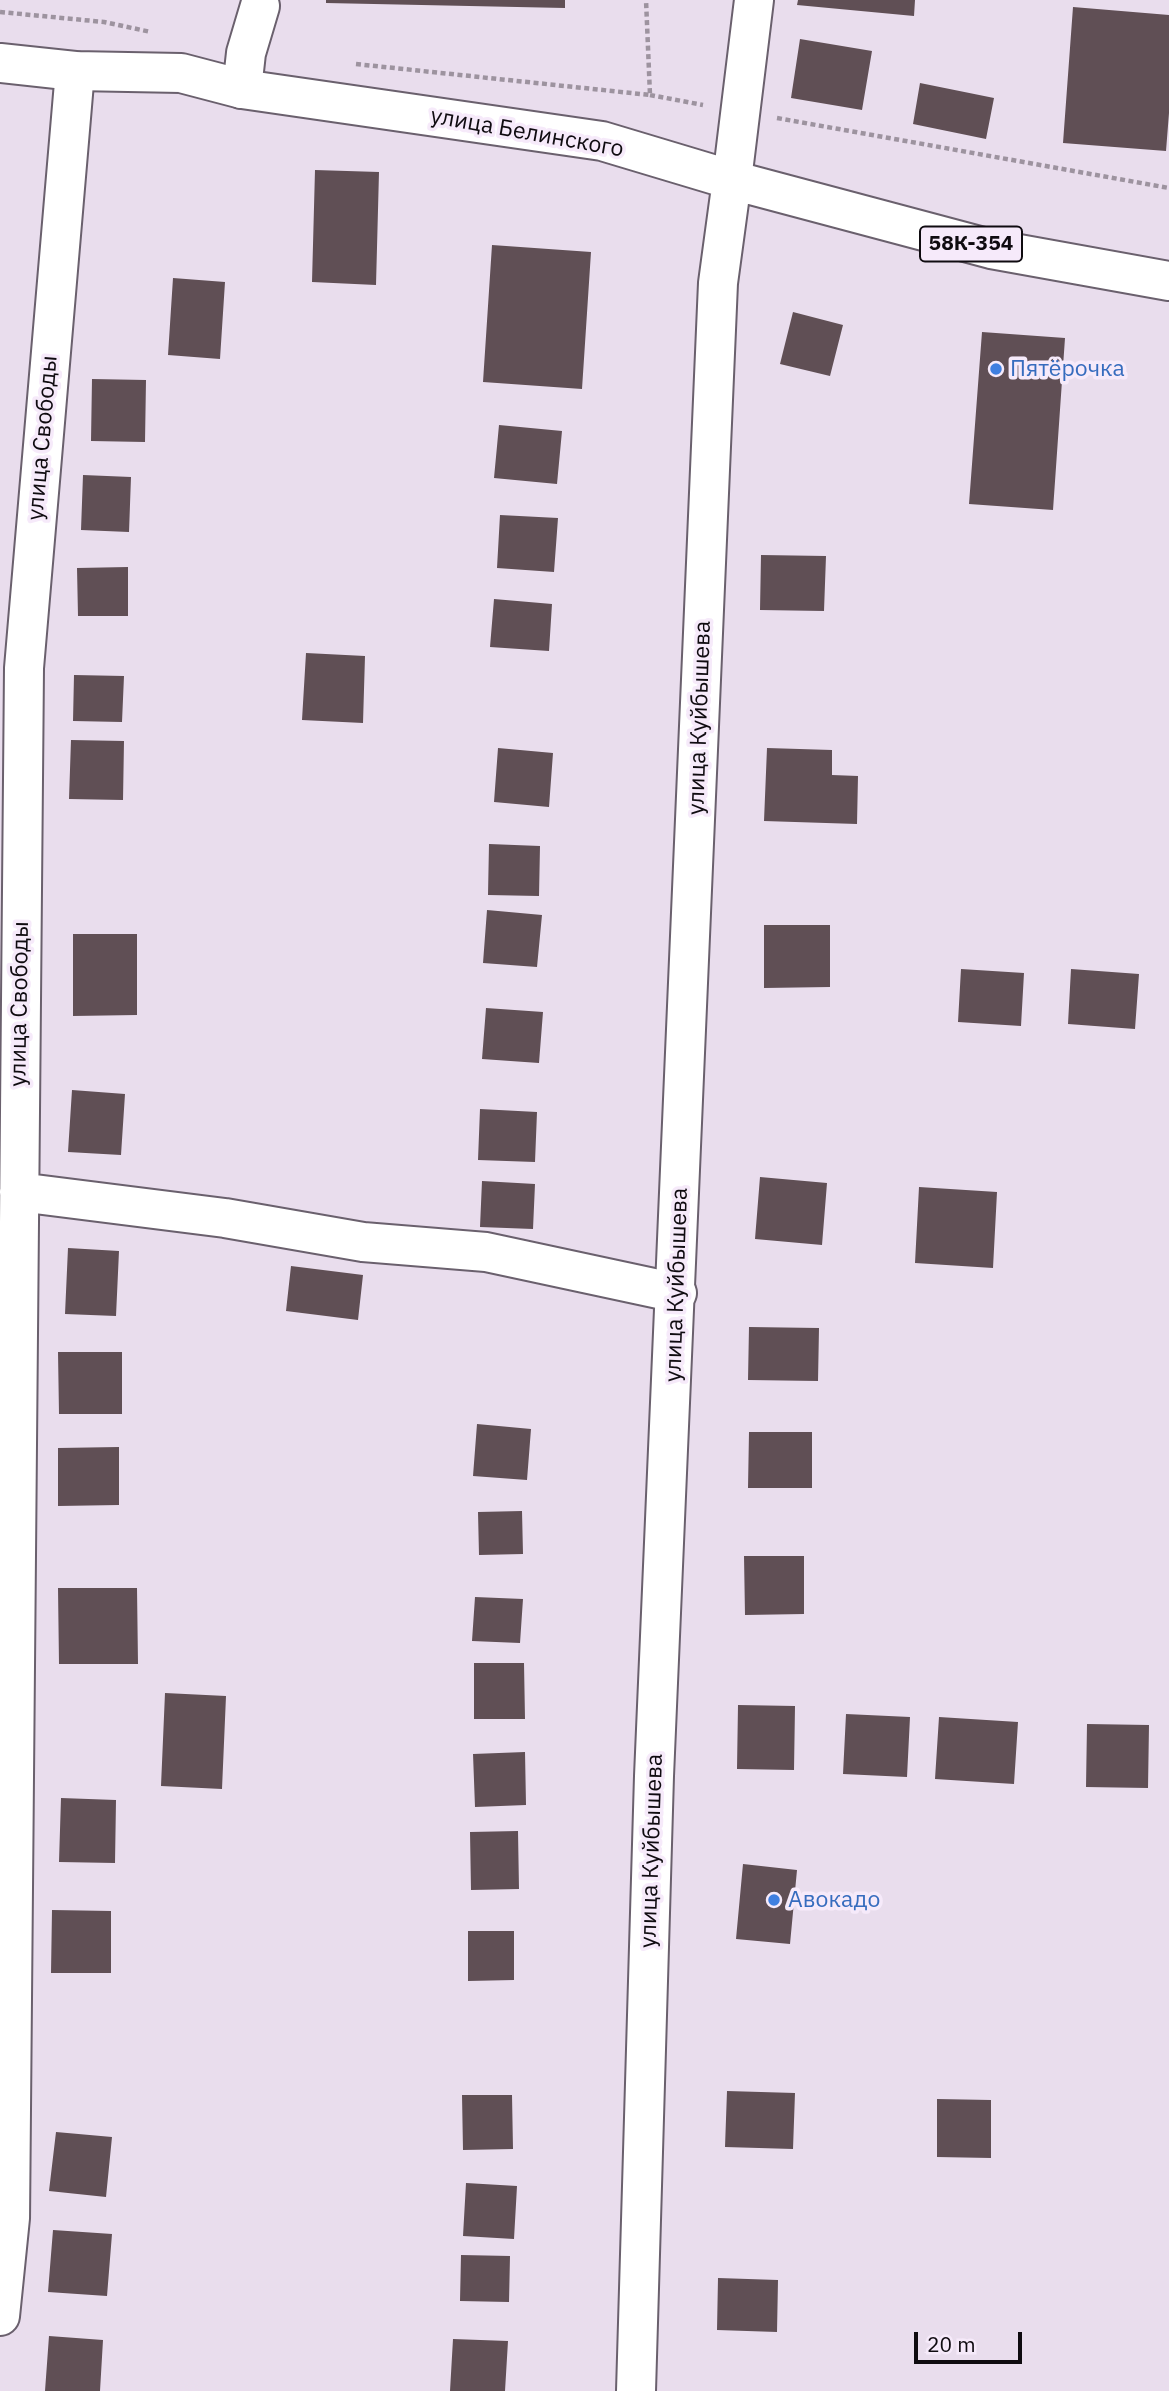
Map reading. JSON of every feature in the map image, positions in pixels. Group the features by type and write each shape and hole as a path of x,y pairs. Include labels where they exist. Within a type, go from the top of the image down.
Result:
{"main road":[{"name":"улица Куйбышева","path":"636,2391 654,1790 718,297 754,0"},
{"path":"242,89 246,53 260,6"},
{"name":"улица Белинского","path":"0,63 75,71 181,73 242,89 603,141 732,180 991,249 1169,281"},
{"name":"улица Свободы","path":"0,2316 10,2218 24,668 75,71"},
{"path":"19,1192 225,1218 363,1242 486,1252 677,1293"}],"path":[{"path":"646,0 650,95"},
{"path":"0,12 104,22 156,33"},
{"path":"354,64 650,95 1169,188"}],"building":[{"path":"326,0 565,0 565,8 326,3"},
{"path":"798,0 915,0 914,16 797,5"},
{"path":"1073,7 1169,15 1169,113 1166,151 1063,143"},
{"path":"800,39 872,51 862,110 791,98"},
{"path":"920,83 994,98 986,139 913,124"},
{"path":"315,170 379,172 376,285 312,282"},
{"path":"492,245 591,252 582,389 483,382"},
{"path":"173,278 225,282 220,359 168,355"},
{"path":"793,312 843,325 830,376 780,364"},
{"path":"982,332 1065,338 1053,510 969,504"},
{"path":"92,379 146,380 145,442 91,441"},
{"path":"499,425 562,431 557,484 494,478"},
{"path":"83,475 131,477 129,532 81,530"},
{"path":"500,515 558,518 554,572 497,568"},
{"path":"761,555 826,556 824,611 760,610"},
{"path":"128,567 128,616 78,616 77,568"},
{"path":"494,599 552,604 549,651 490,647"},
{"path":"306,653 365,656 363,723 302,720"},
{"path":"74,675 124,676 122,722 73,721"},
{"path":"71,740 124,741 123,800 69,799"},
{"path":"498,748 553,753 549,807 494,802"},
{"path":"767,748 832,750 832,775 858,776 857,824 764,821"},
{"path":"489,844 540,846 539,896 488,895"},
{"path":"487,910 542,915 537,967 483,963"},
{"path":"764,925 830,925 830,987 764,988"},
{"path":"73,934 137,934 137,1015 73,1016"},
{"path":"961,969 1024,973 1021,1026 958,1022"},
{"path":"1071,969 1139,974 1135,1029 1068,1024"},
{"path":"486,1008 543,1012 539,1063 482,1059"},
{"path":"72,1090 125,1094 121,1155 68,1152"},
{"path":"480,1109 537,1112 535,1162 478,1160"},
{"path":"760,1177 827,1183 822,1245 755,1239"},
{"path":"482,1181 535,1184 533,1229 480,1227"},
{"path":"919,1187 997,1192 993,1268 915,1263"},
{"path":"68,1248 119,1251 116,1316 65,1314"},
{"path":"291,1266 363,1275 358,1320 286,1311"},
{"path":"749,1327 819,1328 818,1381 748,1380"},
{"path":"58,1352 122,1352 122,1414 59,1414"},
{"path":"477,1424 531,1429 527,1480 473,1476"},
{"path":"749,1432 812,1432 812,1488 748,1488"},
{"path":"119,1447 119,1505 58,1506 58,1448"},
{"path":"522,1511 523,1554 479,1555 478,1512"},
{"path":"744,1556 804,1556 804,1614 745,1615"},
{"path":"58,1588 137,1588 138,1664 59,1664"},
{"path":"475,1597 523,1599 520,1643 472,1641"},
{"path":"474,1663 524,1663 525,1719 474,1719"},
{"path":"165,1693 226,1696 222,1789 161,1786"},
{"path":"738,1705 795,1706 794,1770 737,1769"},
{"path":"846,1714 910,1717 907,1777 843,1774"},
{"path":"939,1717 1018,1722 1014,1784 935,1779"},
{"path":"1087,1724 1149,1725 1148,1788 1086,1787"},
{"path":"525,1752 526,1805 475,1807 473,1754"},
{"path":"61,1798 116,1800 115,1863 59,1862"},
{"path":"518,1831 519,1889 471,1890 470,1832"},
{"path":"743,1864 797,1870 790,1944 736,1939"},
{"path":"52,1910 111,1911 111,1973 51,1973"},
{"path":"468,1931 514,1931 514,1980 468,1981"},
{"path":"727,2091 795,2093 793,2149 725,2147"},
{"path":"462,2095 512,2095 513,2149 463,2150"},
{"path":"937,2099 991,2100 991,2158 937,2157"},
{"path":"56,2132 112,2137 106,2197 49,2191"},
{"path":"466,2183 517,2186 514,2239 463,2236"},
{"path":"53,2230 112,2234 107,2296 48,2292"},
{"path":"461,2255 510,2256 509,2302 460,2301"},
{"path":"718,2278 778,2280 777,2332 717,2330"},
{"path":"49,2336 103,2340 100,2391 45,2391"},
{"path":"453,2339 508,2341 505,2391 450,2391"}],"place":[{"name":"Пятёрочка","path":"996,369"},
{"name":"Авокадо","path":"774,1900"}]}
